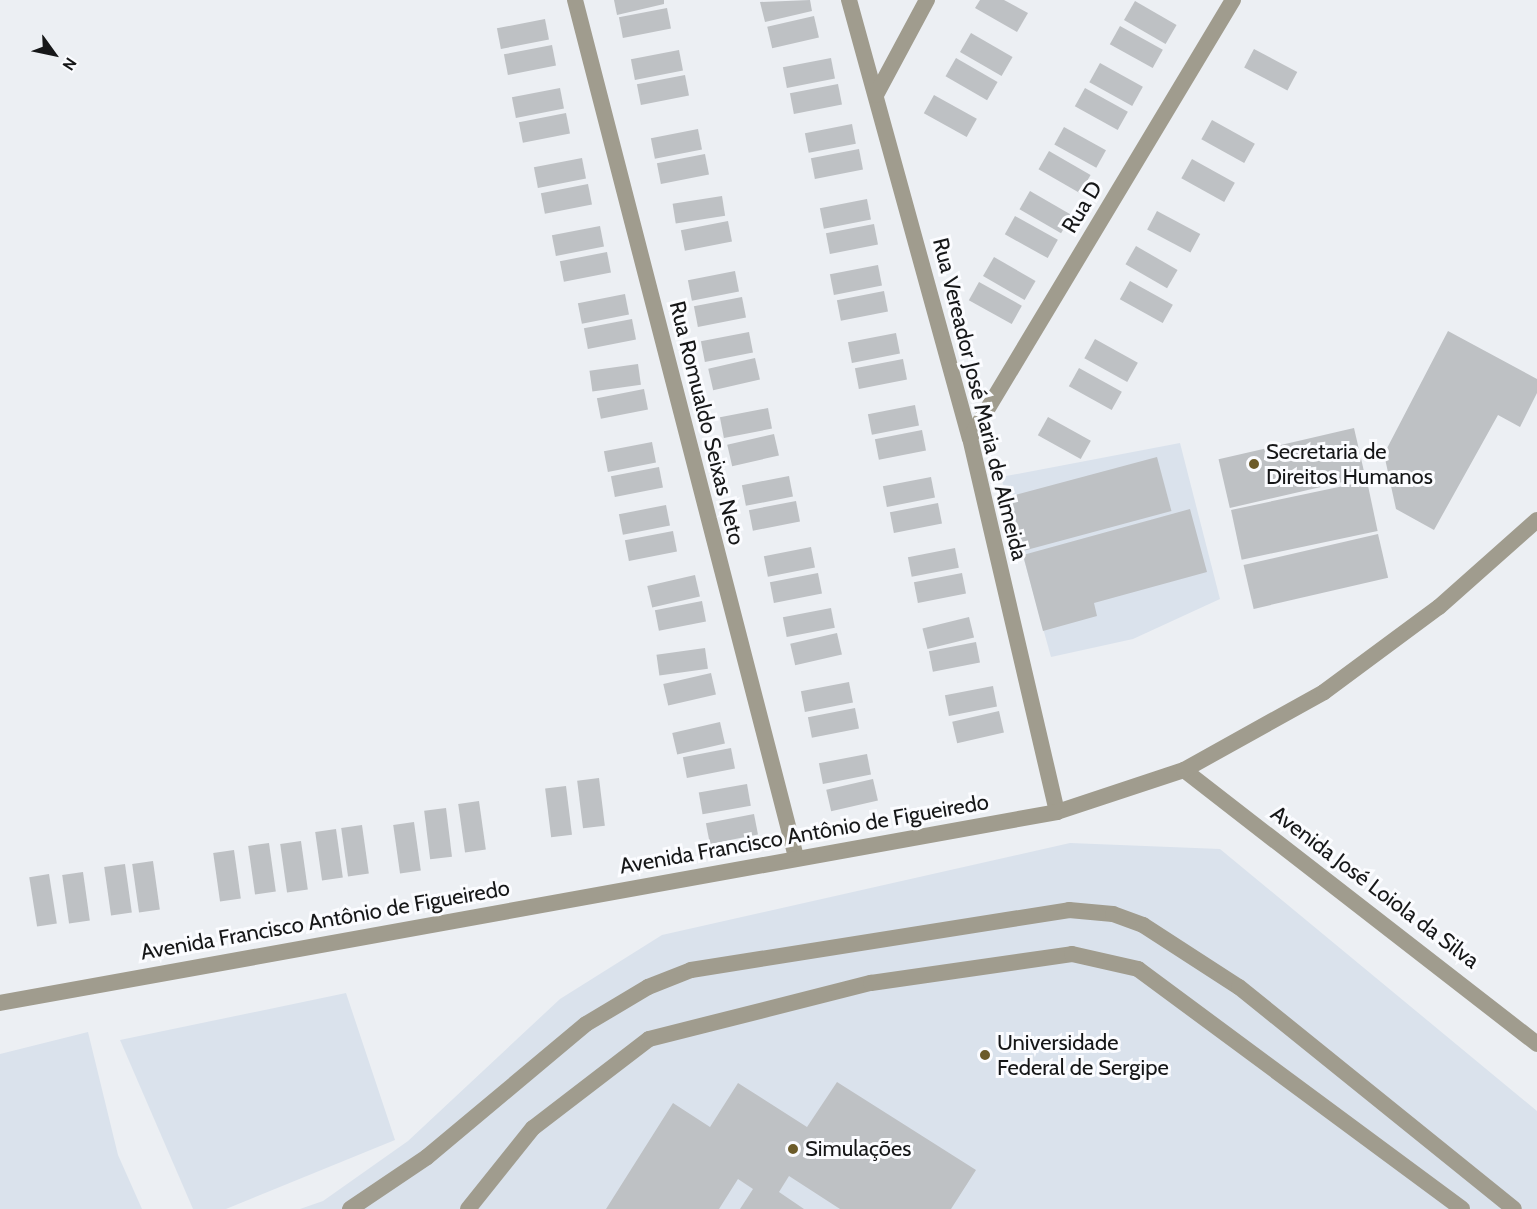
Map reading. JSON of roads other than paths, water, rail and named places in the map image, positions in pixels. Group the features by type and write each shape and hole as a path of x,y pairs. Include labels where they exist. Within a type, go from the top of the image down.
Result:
{"street":[{"name":"Rua Romualdo Seixas Neto","path":"575,0 796,857"},
{"name":"Rua Vereador José Maria de Almeida","path":"849,0 970,438 1057,812"},
{"path":"876,94 927,0"},
{"name":"Rua D","path":"970,438 1233,0"},
{"name":"Avenida Francisco Antônio de Figueiredo","path":"0,1003 796,857 1057,812 1184,770 1324,692 1439,607 1537,520"},
{"name":"Avenida José Loiola da Silva","path":"1184,770 1537,1044"},
{"path":"350,1209 427,1157 586,1024 648,987 691,970 1069,910 1113,914 1143,925 1239,987 1514,1209"},
{"path":"468,1209 533,1128 649,1039 871,983 1072,954 1138,969 1462,1209"}],"place":[{"name":"Secretaria de Direitos Humanos","path":"1254,464"},
{"name":"Universidade Federal de Sergipe","path":"985,1055"},
{"name":"Simulações","path":"793,1149"}]}
